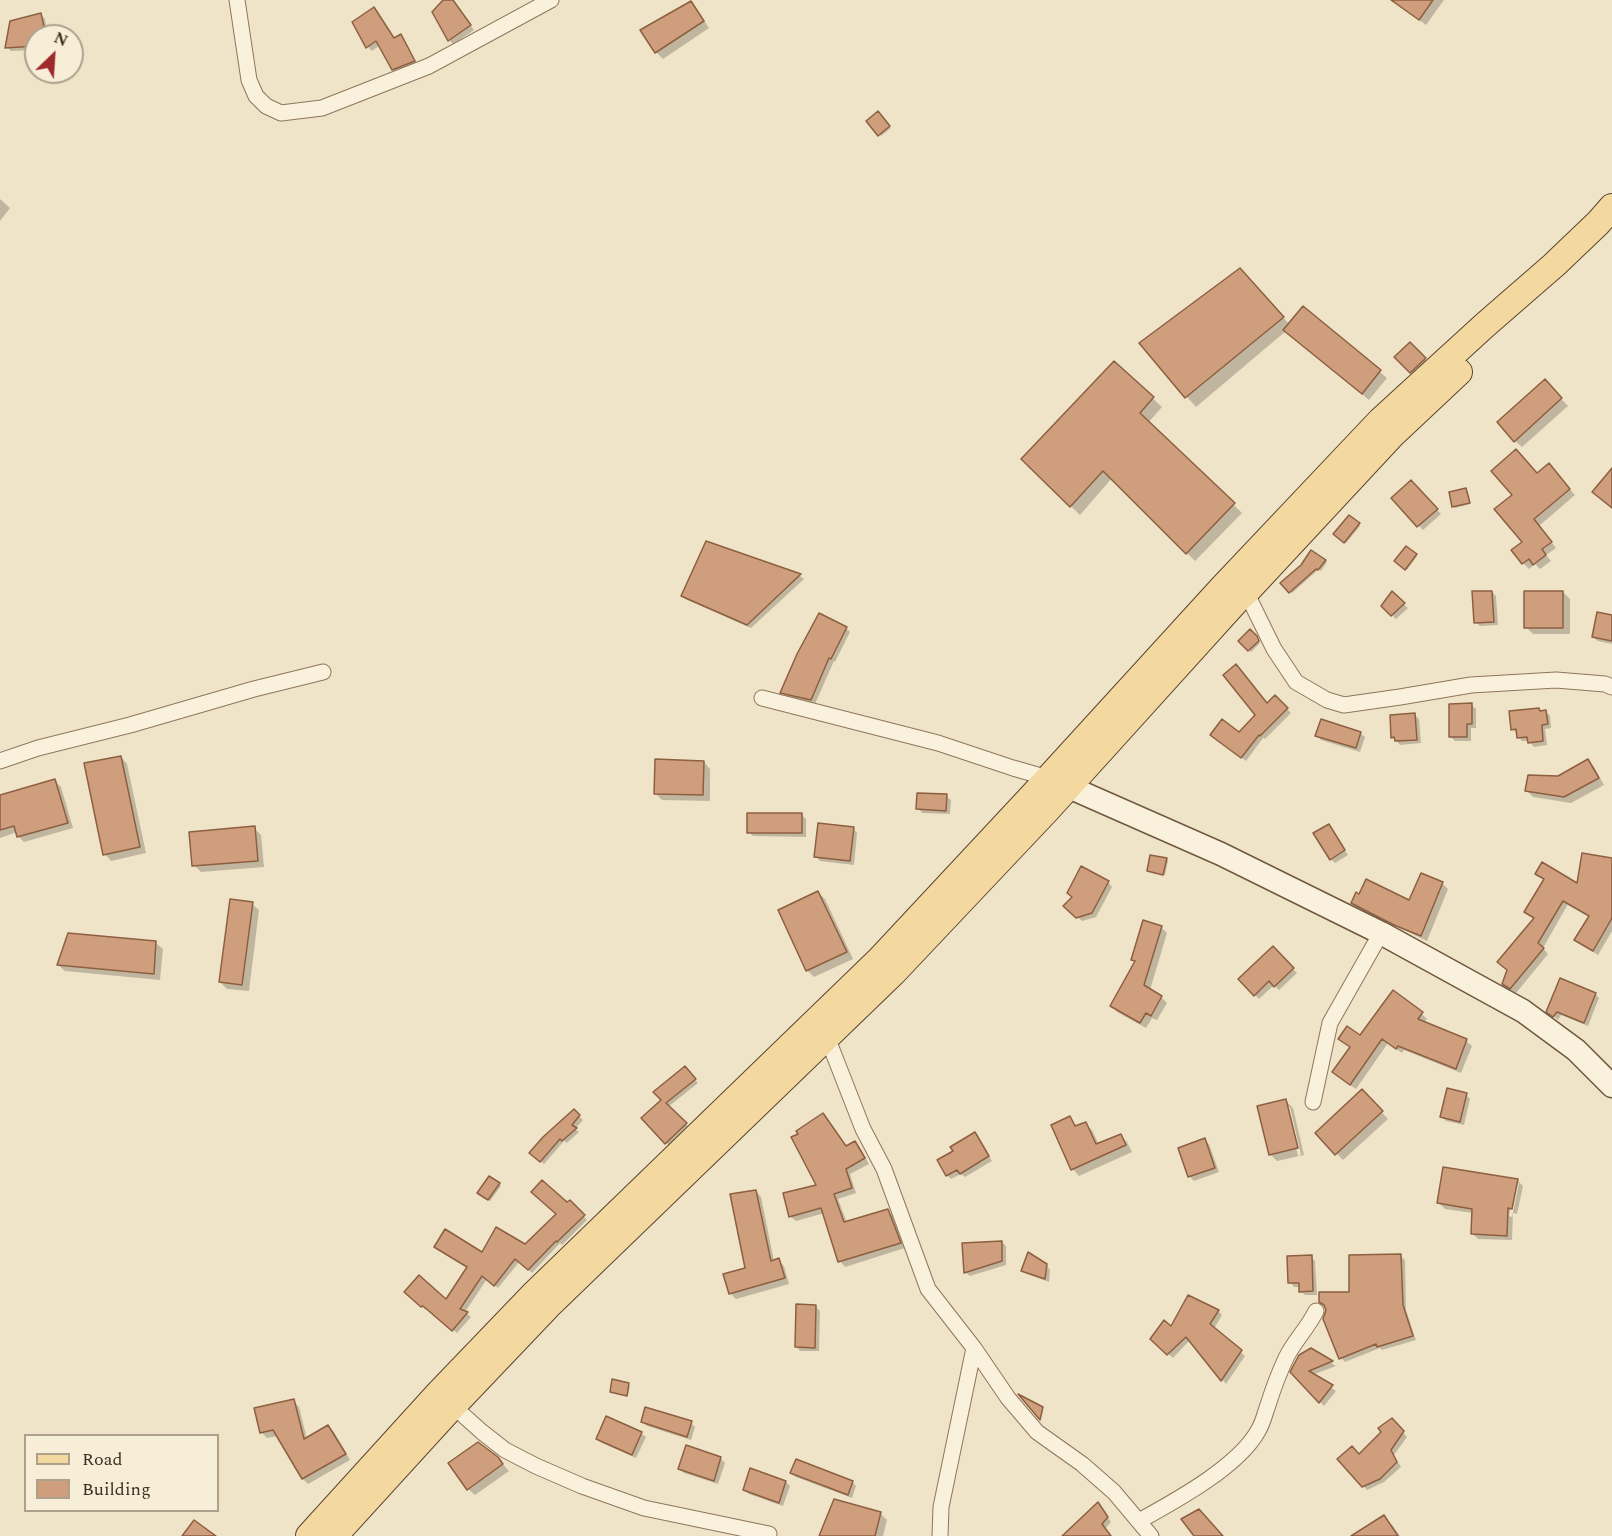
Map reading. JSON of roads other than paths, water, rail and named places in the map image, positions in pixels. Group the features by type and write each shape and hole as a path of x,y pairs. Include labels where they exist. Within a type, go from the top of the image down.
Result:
{"main road":[{"path":"334,1536 453,1406 542,1300 880,959 1160,684 1393,434 1559,269 1612,207"},
{"path":"309,1536 434,1399 827,1037 923,941 1231,579 1381,420 1485,325 1612,227"}],"street":[{"path":"237,0 249,80 256,96 266,106 281,113 322,108 429,66 551,0"},
{"path":"1246,592 1274,650 1296,682 1327,700 1344,705 1471,685 1524,681 1556,680 1605,684 1612,687"},
{"path":"0,761 38,748 323,672"},
{"path":"762,698 938,743 1059,782 1221,854 1381,933 1522,1011 1576,1050 1612,1086"},
{"path":"1312,1102 1330,1023 1381,933"},
{"path":"827,1037 864,1129 884,1169 928,1289 974,1348 1008,1398 1037,1432 1082,1464 1114,1492 1151,1536"},
{"path":"1139,1521 1186,1495 1248,1446 1259,1429 1287,1355 1301,1333 1310,1324 1316,1311"},
{"path":"940,1536 941,1507 974,1348"},
{"path":"453,1406 505,1450 582,1486 644,1508 769,1534"}]}
